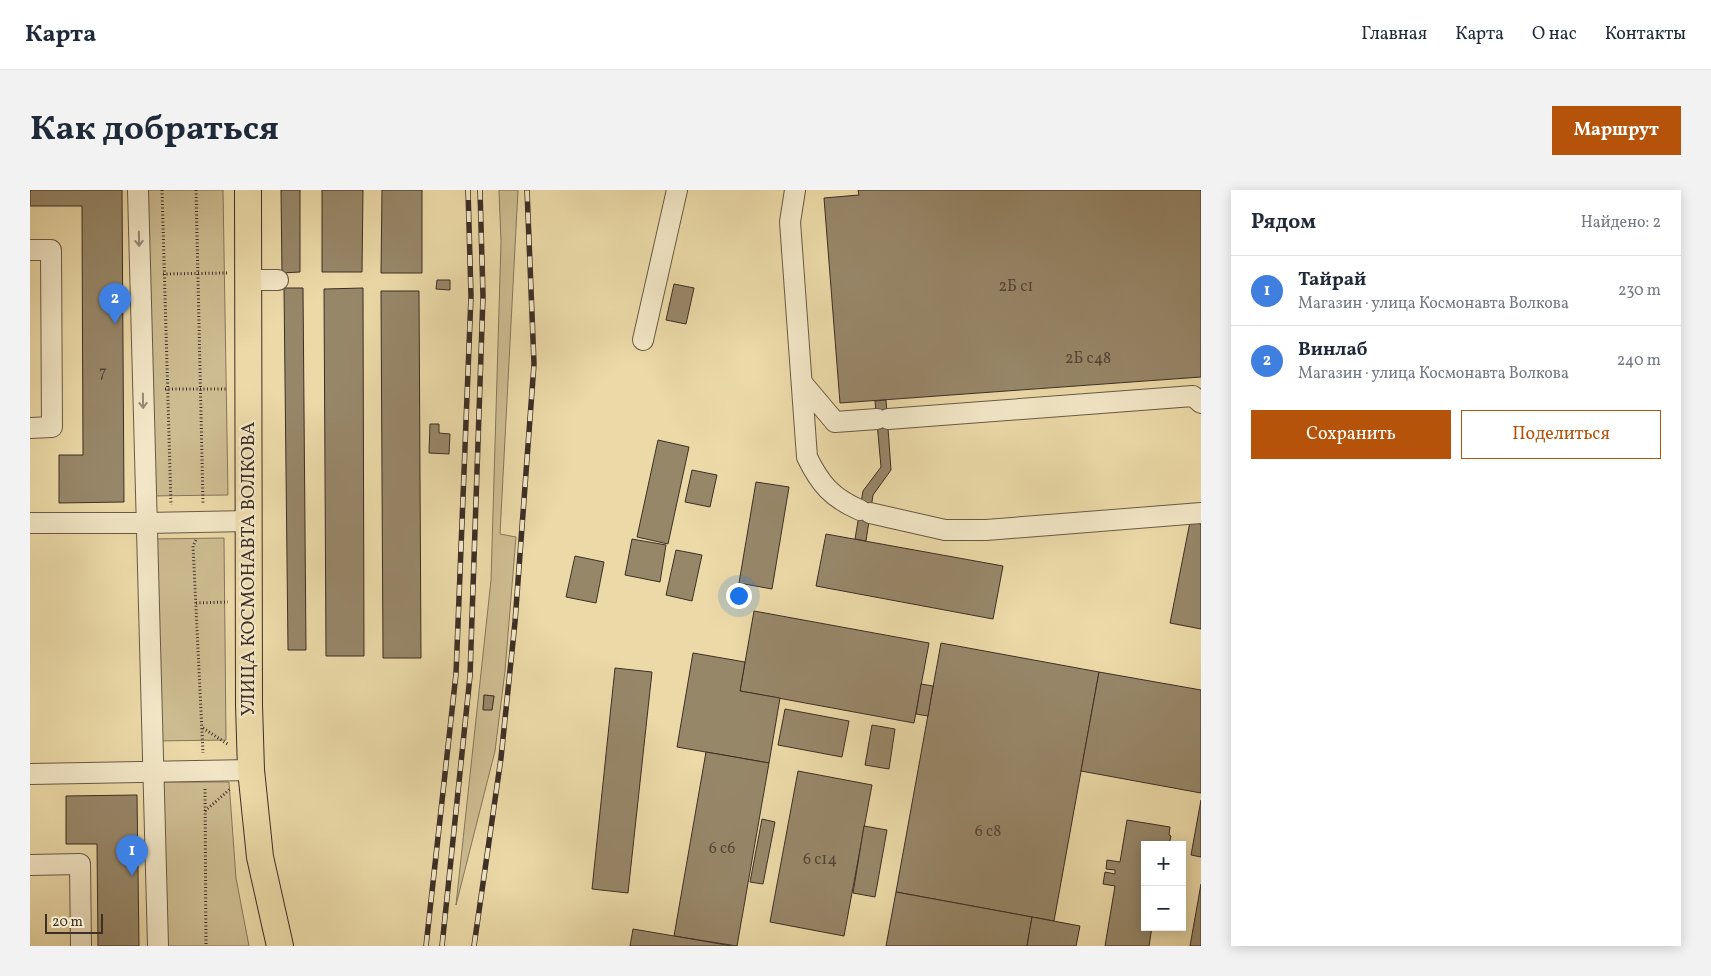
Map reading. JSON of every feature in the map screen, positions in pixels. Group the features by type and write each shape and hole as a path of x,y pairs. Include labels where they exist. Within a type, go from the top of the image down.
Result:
{"main road":[{"name":"УЛИЦА КОСМОНАВТА ВОЛКОВА","path":"248,190 238,277 250,520 249,705 242,778 280,946"}],"street":[{"path":"138,190 158,946"},
{"path":"643,340 677,190"},
{"path":"795,190 790,222 808,457 816,476 831,494 847,505 865,512 945,530 986,530 1201,513"},
{"path":"30,250 50,250 52,427 30,428"},
{"path":"238,277 278,280"},
{"path":"803,384 835,422 1193,396 1201,403"},
{"path":"30,523 146,523 250,520"},
{"path":"30,774 204,770 242,778"},
{"path":"30,865 80,864 81,946"}],"path":[{"path":"162,190 170,502"},
{"path":"196,190 203,501"},
{"path":"140,274 198,273 238,277"},
{"path":"142,390 230,388"},
{"path":"193,546 204,770 206,946"},
{"path":"196,603 234,602"},
{"path":"202,728 231,746"},
{"path":"205,811 242,778"}],"shaded area":[{"path":"143,190 223,190 228,495 148,496"},
{"path":"499,190 518,190 500,534 516,537 505,671 495,751 456,905 491,580 501,242","holes":["484,695 494,696 492,710 483,709"]},
{"path":"224,538 226,740 154,741 152,539"},
{"path":"158,782 229,782 236,878 249,946 163,946"}],"building":[{"path":"30,190 122,190 124,502 59,503 59,455 83,455 82,206 30,206"},
{"path":"281,190 300,190 300,272 282,273"},
{"path":"322,190 363,190 362,272 322,272"},
{"path":"382,190 422,190 422,273 381,273"},
{"path":"858,190 1201,190 1201,377 840,403 824,198 859,195"},
{"path":"437,280 450,280 450,290 436,289"},
{"path":"674,284 694,288 686,324 666,320"},
{"path":"284,288 303,288 306,650 288,650"},
{"path":"363,288 364,656 326,656 324,289"},
{"path":"381,291 419,291 421,658 383,658"},
{"path":"886,400 891,470 873,495 866,541 855,539 863,491 881,467 875,401"},
{"path":"430,424 439,424 439,433 450,434 449,454 429,453"},
{"path":"658,440 689,447 668,544 637,537"},
{"path":"692,470 717,475 710,507 685,502"},
{"path":"756,482 789,487 772,589 739,583"},
{"path":"1190,522 1201,524 1201,629 1170,623"},
{"path":"826,534 1003,566 993,619 816,586"},
{"path":"632,539 666,545 660,582 625,575"},
{"path":"676,550 702,555 692,601 666,595"},
{"path":"575,556 604,562 596,603 566,597"},
{"path":"754,611 929,643 914,723 740,691"},
{"path":"941,643 1099,672 1054,921 896,892"},
{"path":"693,653 745,662 740,691 780,698 769,763 677,747"},
{"path":"615,668 652,672 628,893 592,889"},
{"path":"1099,672 1201,690 1201,793 1081,771"},
{"path":"921,684 933,686 928,716 916,714"},
{"path":"484,695 494,696 492,710 483,710"},
{"path":"785,709 849,721 842,757 778,745"},
{"path":"872,725 895,729 889,769 865,765"},
{"path":"706,752 769,763 737,946 674,936"},
{"path":"798,771 872,785 844,936 770,922"},
{"path":"137,795 139,946 98,946 97,844 66,844 66,796"},
{"path":"1201,800 1201,857 1191,855"},
{"path":"762,819 775,822 763,884 750,882"},
{"path":"1127,820 1170,827 1170,841 1141,841 1141,931 1151,931 1149,946 1105,946 1115,886 1103,884 1105,872 1115,874 1115,870 1106,869 1107,860 1120,862"},
{"path":"864,826 887,830 875,897 853,893"},
{"path":"1201,884 1201,946 1190,946"},
{"path":"896,892 1032,917 1027,946 886,946"},
{"path":"1032,917 1080,926 1076,946 1027,946"},
{"path":"633,929 674,936 732,946 630,946"}],"railway":[{"path":"426,946 456,674 471,296 468,190"},
{"path":"442,946 470,676 483,296 480,190"},
{"path":"474,946 501,758 515,622 534,364 527,190"}],"place":[{"name":"Винлаб","path":"115,324"},
{"name":"Тайрай","path":"132,876"}]}
